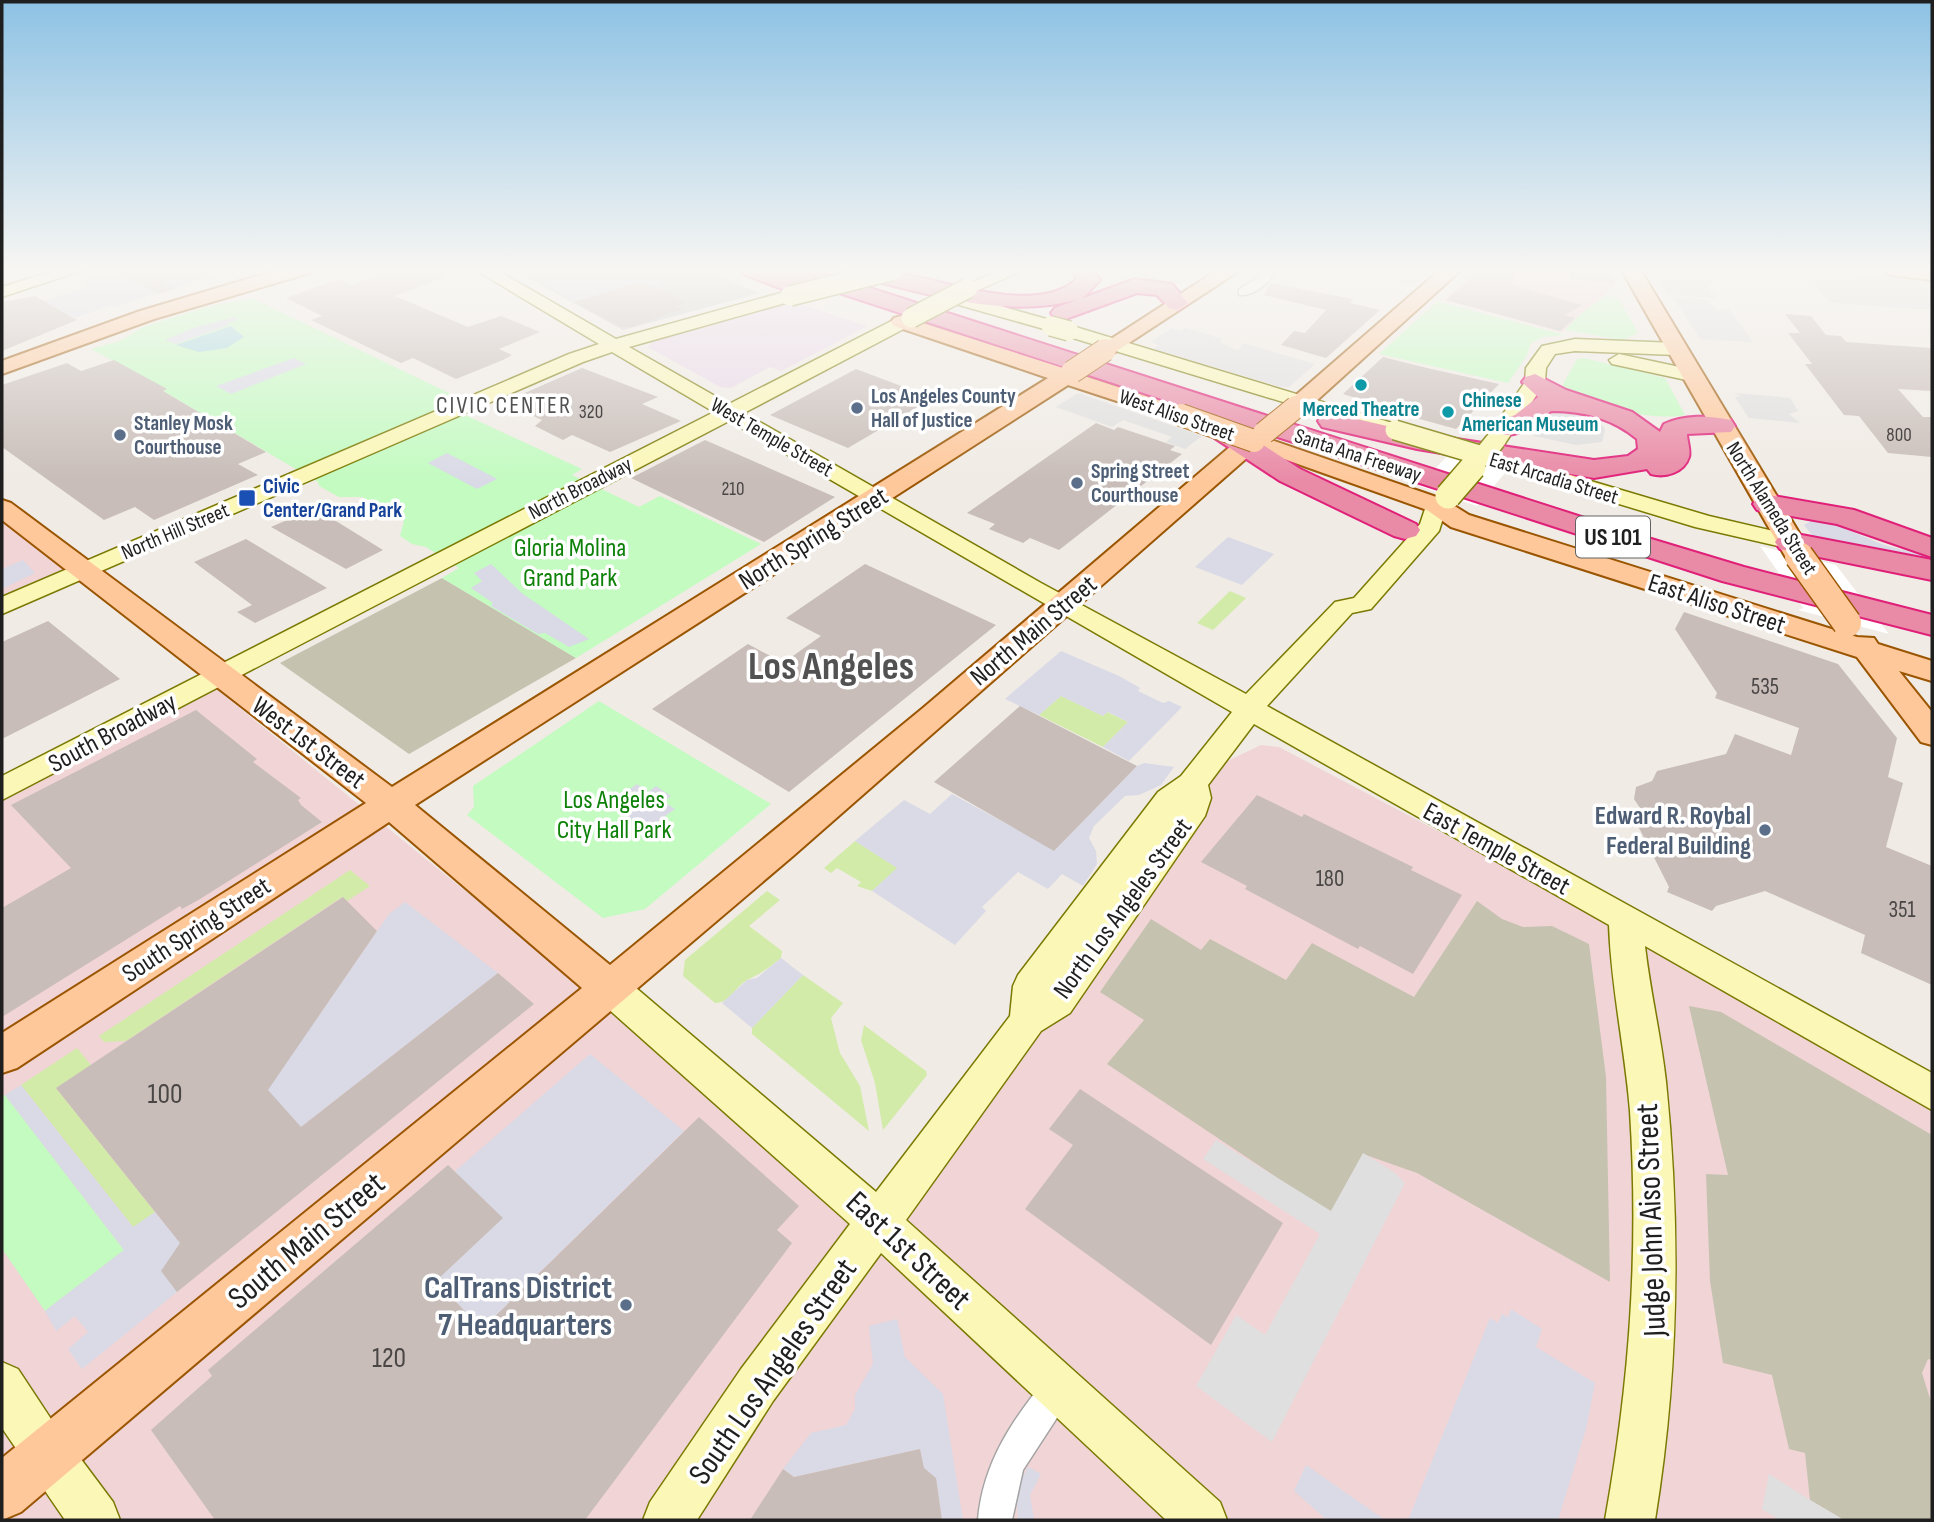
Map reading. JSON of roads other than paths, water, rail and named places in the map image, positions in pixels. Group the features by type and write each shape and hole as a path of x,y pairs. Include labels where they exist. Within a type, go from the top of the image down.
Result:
{"highway":[{"name":"Santa Ana Freeway","path":"1004,340 1720,570 1932,625"},
{"name":"Santa Ana Freeway","path":"1041,340 1686,540 1792,570 1932,603"},
{"path":"1062,340 1063,347"},
{"path":"1536,380 1543,390 1609,411 1646,432 1653,441 1652,453 1644,461 1627,466 1575,467"},
{"path":"1128,381 1214,425 1290,475 1405,530"},
{"path":"1495,441 1524,421 1539,406 1551,402 1575,402 1609,411"},
{"path":"1265,408 1417,441 1617,474 1652,471 1672,463 1677,454 1674,430 1682,426 1721,426"},
{"path":"1442,500 1459,508 1619,559 1932,634"},
{"path":"1768,504 1843,516 1932,548"},
{"name":"East Arcadia Street","path":"1795,549 1932,570"}],"main road":[{"path":"2,368 79,340"},
{"name":"West Temple Street","path":"606,340 1062,605"},
{"name":"North Hill Street","path":"2,606 527,378 628,340"},
{"name":"North Broadway","path":"222,674 867,340"},
{"name":"West Aliso Street","path":"1022,340 1063,347 1181,415 1247,446"},
{"name":"East Arcadia Street","path":"1049,340 1063,347 1109,347 1299,404 1395,429 1495,441 1507,463 1795,549"},
{"name":"North Spring Street","path":"391,804 876,498 1063,347 1109,347 1120,340"},
{"name":"North Main Street","path":"609,987 1372,340"},
{"name":"North Alameda Street","path":"1671,340 1795,549 1866,649 1932,734"},
{"name":"North Los Angeles Street","path":"1536,380 1534,373 1543,354 1560,347 1676,349"},
{"name":"North Los Angeles Street","path":"1345,607 1343,597 1419,515 1442,500 1495,441 1536,380 1546,375 1559,356 1576,352 1690,375"},
{"name":"East Aliso Street","path":"1247,446 1280,450 1442,500 1460,521 1932,671"},
{"name":"North Los Angeles Street","path":"877,1222 916,1175 1028,1020 1031,986 1169,800 1192,784 1236,730 1248,709 1345,607 1362,604 1431,526 1442,500"},
{"name":"West 1st Street","path":"2,508 86,569 391,804 609,987"},
{"name":"East Temple Street","path":"1062,605 1932,1093"},
{"name":"South Broadway","path":"2,789 222,674"},
{"name":"South Spring Street","path":"2,1055 391,804"},
{"name":"Judge John Aiso Street","path":"1626,920 1626,958 1643,1045 1652,1154 1657,1287 1646,1433 1630,1520"},
{"name":"East 1st Street","path":"609,987 839,1186 1202,1520"},
{"name":"South Main Street","path":"2,1493 609,987"},
{"name":"South Los Angeles Street","path":"668,1520 757,1385 877,1222"},
{"path":"2,1385 95,1520"}],"street":[{"path":"995,1520 997,1499 1010,1453 1060,1387"}],"water":[{"path":"190,340 239,340 227,348 199,352 176,345"}],"place":[{"name":"Merced Theatre","path":"1361,385"},
{"name":"Los Angeles County Hall of Justice","path":"857,408"},
{"name":"Chinese American Museum","path":"1448,412"},
{"name":"Stanley Mosk Courthouse","path":"120,435"},
{"name":"Spring Street Courthouse","path":"1077,483"},
{"name":"Civic Center/Grand Park","path":"247,498"},
{"name":"Edward R. Roybal Federal Building","path":"1765,830"},
{"name":"CalTrans District 7 Headquarters","path":"626,1305"}],"district":[{"name":"CIVIC CENTER","path":"504,405"},
{"name":"Los Angeles","path":"831,665"}],"park label":[{"name":"Gloria Molina Grand Park","path":"570,562"},
{"name":"Los Angeles City Hall Park","path":"614,814"}]}
